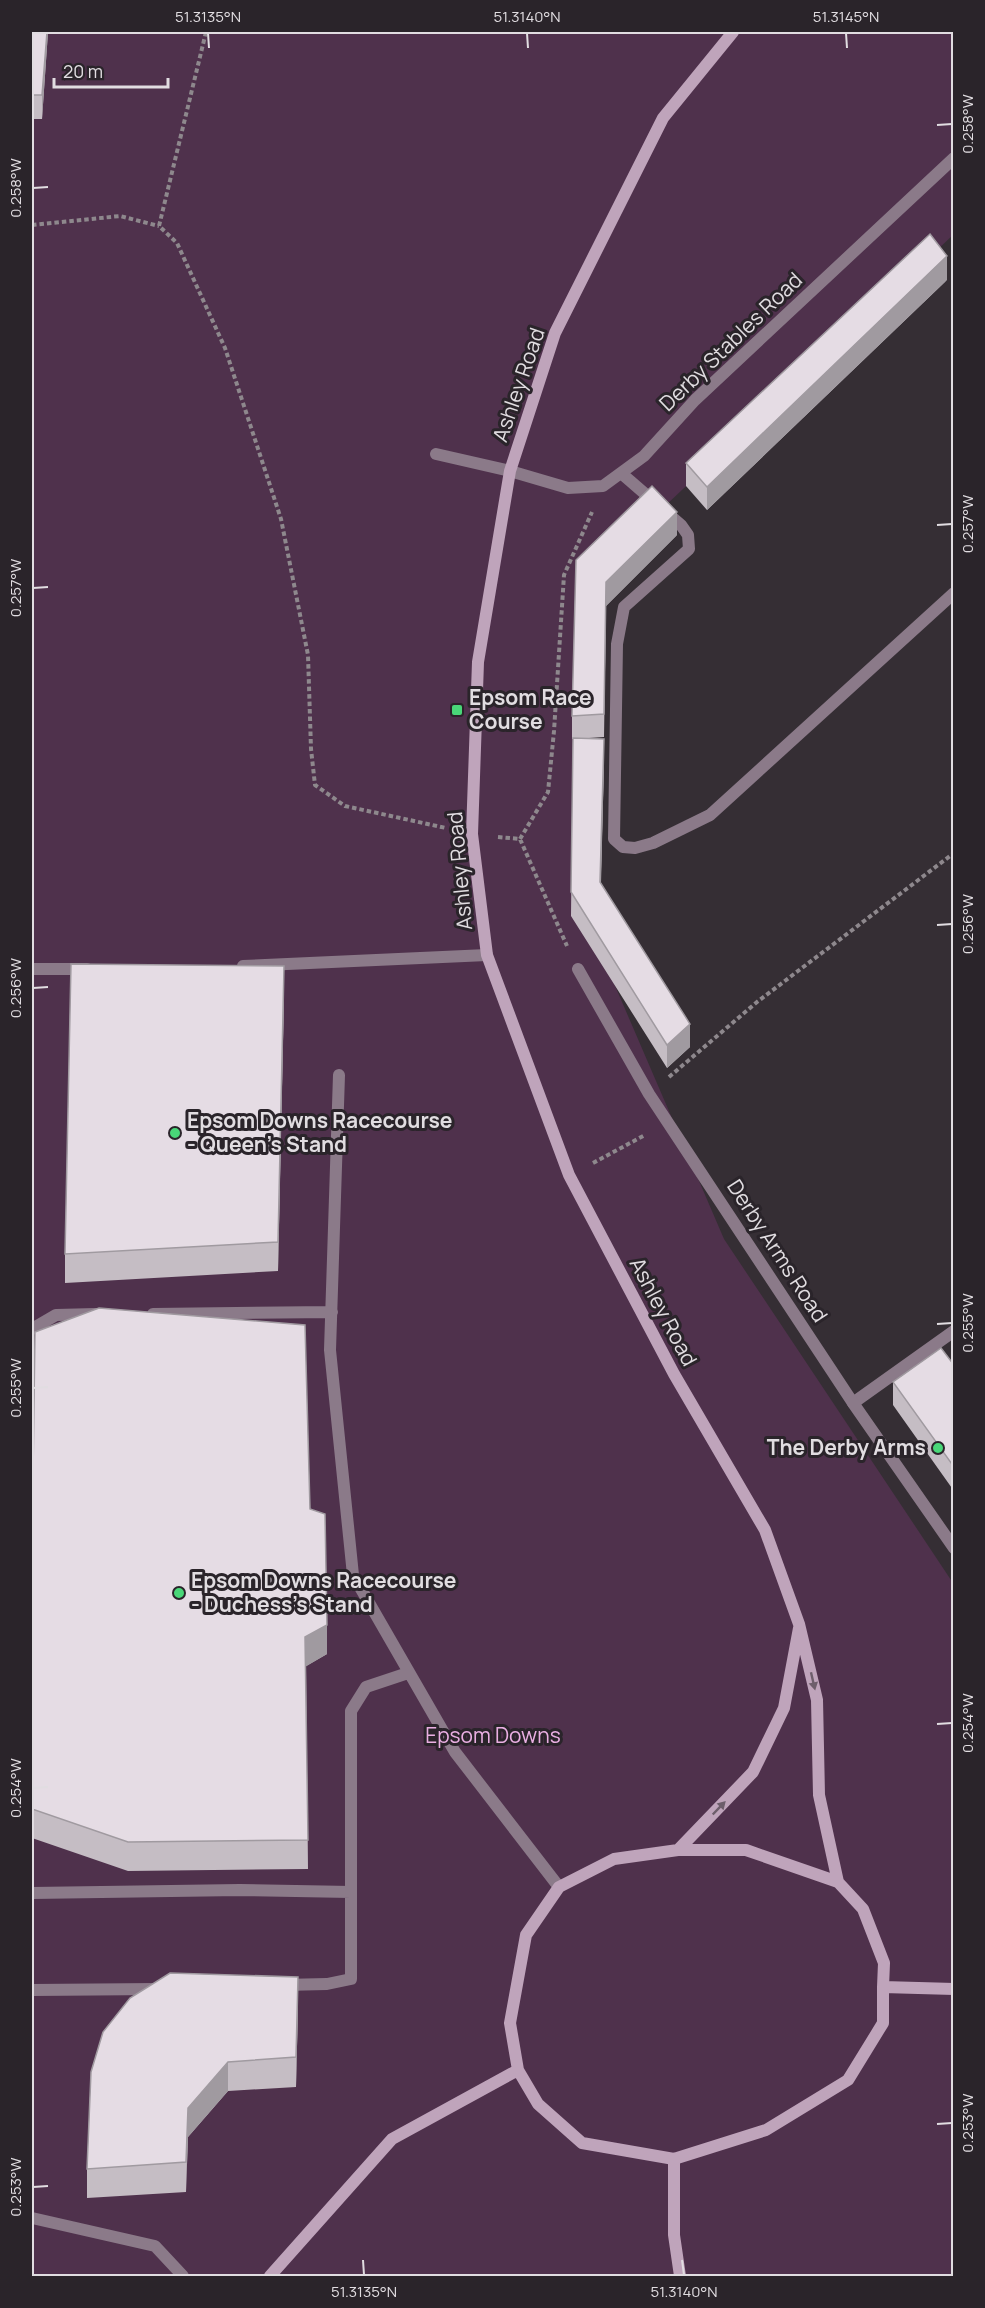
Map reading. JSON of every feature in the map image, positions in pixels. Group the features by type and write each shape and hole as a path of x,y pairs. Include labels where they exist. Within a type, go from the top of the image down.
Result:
{"main road":[{"name":"Ashley Road","path":"733,32 663,118 555,333 510,471 478,662 472,834 487,955 569,1176 674,1374 765,1530 799,1624 818,1700 819,1795 838,1882"},
{"path":"678,1850 753,1772 784,1708 799,1624"},
{"path":"678,1850 746,1850 838,1882 863,1910 884,1963 884,1987 883,2023 848,2080 766,2130 674,2159 582,2143 538,2104 518,2070 510,2023 526,1935 559,1887 614,1859 678,1850"},
{"path":"884,1987 954,1989"},
{"path":"270,2277 392,2139 518,2070"},
{"path":"674,2159 674,2235 680,2277"}],"street":[{"name":"Derby Stables Road","path":"603,486 644,456 695,400 954,158"},
{"path":"436,454 510,471 568,488 603,486"},
{"path":"621,473 681,525 688,535 689,549 624,608 621,620 617,644 614,839 622,847 635,848 653,843 710,815 954,593"},
{"path":"232,967 487,955"},
{"path":"32,969 103,969"},
{"name":"Derby Arms Road","path":"578,969 649,1094 853,1403 954,1548"},
{"path":"339,1075 330,1350 352,1575 455,1752 559,1887"},
{"path":"136,1314 332,1312"},
{"path":"32,1329 56,1315 113,1314"},
{"path":"853,1403 954,1331"},
{"path":"269,1986 327,1984 351,1979 351,1711 366,1687 408,1672"},
{"path":"32,1893 228,1890 351,1892"},
{"path":"32,1990 176,1988"},
{"path":"32,2218 155,2246 183,2277"}],"path":[{"path":"159,226 206,32"},
{"path":"32,225 120,216 159,226 177,243 225,348 281,519 308,655 311,749 315,785 345,806 472,834 520,839"},
{"path":"520,839 548,792 555,731 564,575 603,486"},
{"path":"520,839 578,969"},
{"path":"649,1094 757,1002 954,853"},
{"path":"569,1176 669,1123"}],"green space":[{"name":"Epsom Downs","path":"32,32 953,32 953,235 597,570 576,895 724,1239 953,1583 953,2276 32,2276"}],"building":[{"path":"32,32 47,32 42,95 32,95"},
{"path":"930,234 947,256 707,487 686,463"},
{"path":"652,486 677,512 606,582 604,714 572,716 576,560"},
{"path":"573,738 604,739 600,882 690,1024 667,1045 571,892"},
{"name":"Epsom Downs Racecourse - Queen's Stand","path":"71,964 284,966 278,1242 65,1254"},
{"name":"Epsom Downs Racecourse - Duchess’s Stand","path":"99,1308 305,1325 310,1509 325,1514 327,1625 305,1637 308,1840 128,1842 32,1809 35,1332"},
{"name":"The Derby Arms","path":"941,1348 954,1365 954,1467 893,1382"},
{"path":"170,1973 298,1977 296,2057 228,2062 188,2108 186,2162 87,2169 91,2072 103,2032 130,1998"}],"place":[{"name":"Epsom Race Course","path":"457,710"},
{"name":"Epsom Downs Racecourse - Queen's Stand","path":"175,1133"},
{"name":"The Derby Arms","path":"938,1448"},
{"name":"Epsom Downs Racecourse - Duchess’s Stand","path":"179,1593"}]}
